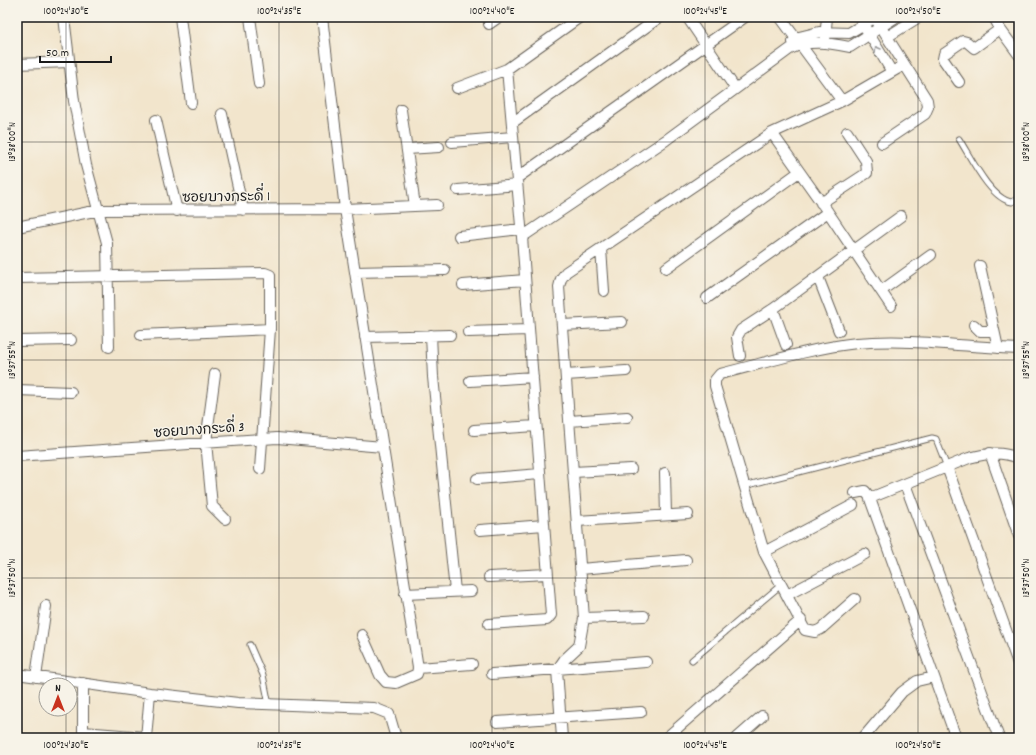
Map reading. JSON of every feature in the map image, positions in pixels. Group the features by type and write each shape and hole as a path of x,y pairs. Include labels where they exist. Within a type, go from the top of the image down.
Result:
{"street":[{"path":"64,17 74,101 86,165 107,243 109,347"},
{"path":"180,17 191,103"},
{"path":"250,17 259,84"},
{"path":"322,17 345,209 405,594 418,668 417,674 396,683 386,682 380,675 362,635"},
{"path":"489,24 499,17"},
{"path":"457,88 507,69 580,17"},
{"path":"512,123 660,17"},
{"path":"687,17 735,88"},
{"path":"458,190 517,182 745,17"},
{"path":"780,17 842,101"},
{"path":"825,43 827,17"},
{"path":"459,236 522,233 666,140 790,49 798,41 825,32 849,33 880,28 896,17"},
{"path":"887,37 919,17"},
{"path":"994,17 1000,29 1019,54"},
{"path":"798,41 850,47 876,18 880,28 927,100 928,107 925,114 882,143"},
{"path":"959,82 943,59 944,54 962,41 967,42 974,48 1000,29"},
{"path":"866,30 892,72"},
{"path":"17,64 69,62"},
{"path":"562,738 557,670 564,660 579,646 584,618 559,287 561,279 566,272 772,133 842,101 904,65"},
{"path":"489,624 549,620 551,615 522,233 507,69"},
{"path":"401,110 415,206"},
{"path":"222,114 243,210"},
{"path":"156,120 177,211"},
{"path":"821,203 867,173 866,161 847,132"},
{"path":"772,133 798,172 828,212 891,306"},
{"path":"452,142 513,137"},
{"path":"407,149 440,147"},
{"path":"666,268 798,172"},
{"name":"ซอยบางกระดี่ 1","path":"17,227 98,210 177,211 345,209 437,205"},
{"path":"707,298 828,212"},
{"path":"740,356 738,333 901,216"},
{"path":"601,249 604,291"},
{"path":"881,291 931,255"},
{"path":"980,266 998,348"},
{"path":"355,272 445,270"},
{"path":"17,278 265,273 270,275 270,329 260,469"},
{"path":"818,277 839,331"},
{"path":"463,285 525,280"},
{"path":"773,309 786,345"},
{"path":"562,325 622,322"},
{"path":"974,324 980,331 994,331"},
{"path":"141,335 270,329"},
{"path":"468,332 529,330"},
{"path":"366,337 450,334"},
{"path":"431,335 433,378 454,591"},
{"path":"17,341 71,340"},
{"path":"855,599 815,632 805,630 764,552 716,386 716,380 720,374 808,352 857,343 911,343 1019,349"},
{"path":"566,375 626,371"},
{"path":"216,374 206,442 212,506 225,519"},
{"path":"470,381 533,376"},
{"path":"17,390 71,392"},
{"path":"569,421 627,417"},
{"path":"474,430 536,426"},
{"name":"ซอยบางกระดี่ 3","path":"17,456 263,439 383,447"},
{"path":"990,453 1019,536"},
{"path":"870,498 969,458 990,453 1007,454 1019,458"},
{"path":"948,467 1019,666"},
{"path":"573,472 631,469"},
{"path":"665,473 666,515"},
{"path":"477,479 540,474"},
{"path":"905,484 999,738"},
{"path":"855,493 865,491 870,498 956,738"},
{"path":"764,552 853,505"},
{"path":"577,521 688,514"},
{"path":"480,530 544,525"},
{"path":"787,595 865,554"},
{"path":"580,569 686,560"},
{"path":"489,577 547,574"},
{"path":"405,594 471,591"},
{"path":"36,677 46,606"},
{"path":"584,618 644,616"},
{"path":"666,738 679,734 801,620"},
{"path":"492,674 646,662"},
{"path":"418,668 472,664"},
{"path":"17,674 83,682 150,693 269,705 374,708 389,714 396,738"},
{"path":"863,738 902,692 918,681 934,677"},
{"path":"83,682 83,735 146,737 150,693"},
{"path":"497,722 641,712"},
{"path":"737,738 762,716"}],"lane":[{"path":"959,138 994,194 1005,201 1012,202 1019,198"},
{"path":"744,486 932,438 936,439 948,467"},
{"path":"692,660 781,585"},
{"path":"250,645 263,675 269,705"}]}
